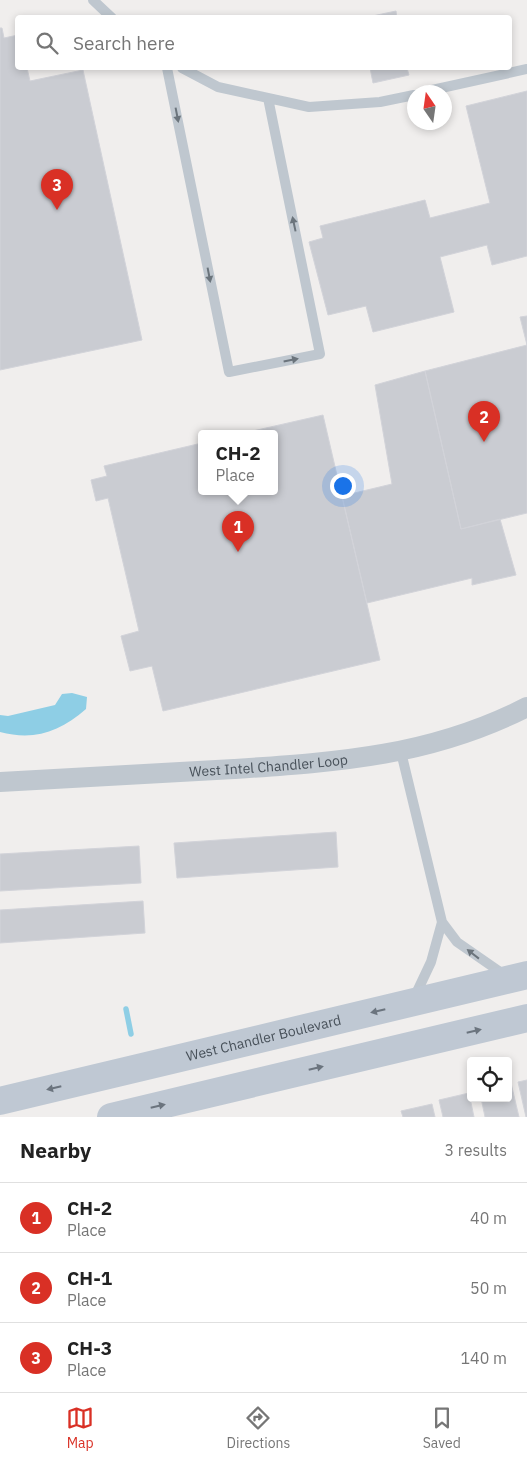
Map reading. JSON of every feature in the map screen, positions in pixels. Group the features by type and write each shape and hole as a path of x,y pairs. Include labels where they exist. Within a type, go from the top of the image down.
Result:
{"main road":[{"name":"West Chandler Boulevard","path":"0,1101 519,977"},
{"path":"111,1117 527,1018"}],"street":[{"name":"West Intel Chandler Loop","path":"0,782 309,763 401,752 466,734 527,707"}],"lane":[{"path":"93,0 109,15"},
{"path":"452,86 527,69"},
{"path":"167,70 229,372 320,354 268,98"},
{"path":"186,70 218,86 309,107 380,102 407,96"},
{"path":"401,752 442,922 457,942 484,963 519,977"},
{"path":"412,1003 431,962 442,922"}],"water":[{"path":"72,693 87,697 86,709 66,724 35,735 12,735 0,732 0,715 8,716 55,705 62,694"}],"building":[{"path":"396,11 397,15 377,15"},
{"path":"0,28 2,28 4,38 15,36 15,70 27,70 30,81 83,70 142,340 0,370"},
{"path":"370,70 408,70 409,75 373,83"},
{"path":"527,91 527,256 492,265 487,245 440,257 454,312 373,332 366,306 328,315 309,242 323,238 320,226 425,200 430,218 490,203 466,106"},
{"path":"527,316 527,345 520,317"},
{"path":"527,345 527,513 461,529 425,371"},
{"path":"425,371 461,529 500,519 516,575 472,585 472,578 367,603 342,496 392,484 375,385"},
{"path":"323,415 380,660 163,711 152,666 130,671 121,636 139,631 108,498 96,501 91,480 107,476 104,466 198,444 198,495 278,495 278,430 257,430"},
{"path":"336,832 338,867 177,878 174,843"},
{"path":"139,846 141,883 0,891 0,854"},
{"path":"143,901 145,933 0,943 0,910"},
{"path":"527,1080 527,1117 526,1117 518,1082"},
{"path":"512,1087 519,1117 485,1117 482,1102 512,1102"},
{"path":"467,1093 467,1102 471,1102 474,1117 443,1117 439,1100"},
{"path":"432,1104 435,1117 403,1117 401,1111"}],"waterway":[{"path":"126,1009 131,1034"}],"place":[{"name":"CH-3","path":"57,210"},
{"name":"CH-1","path":"484,442"},
{"name":"CH-2","path":"238,552"}]}
